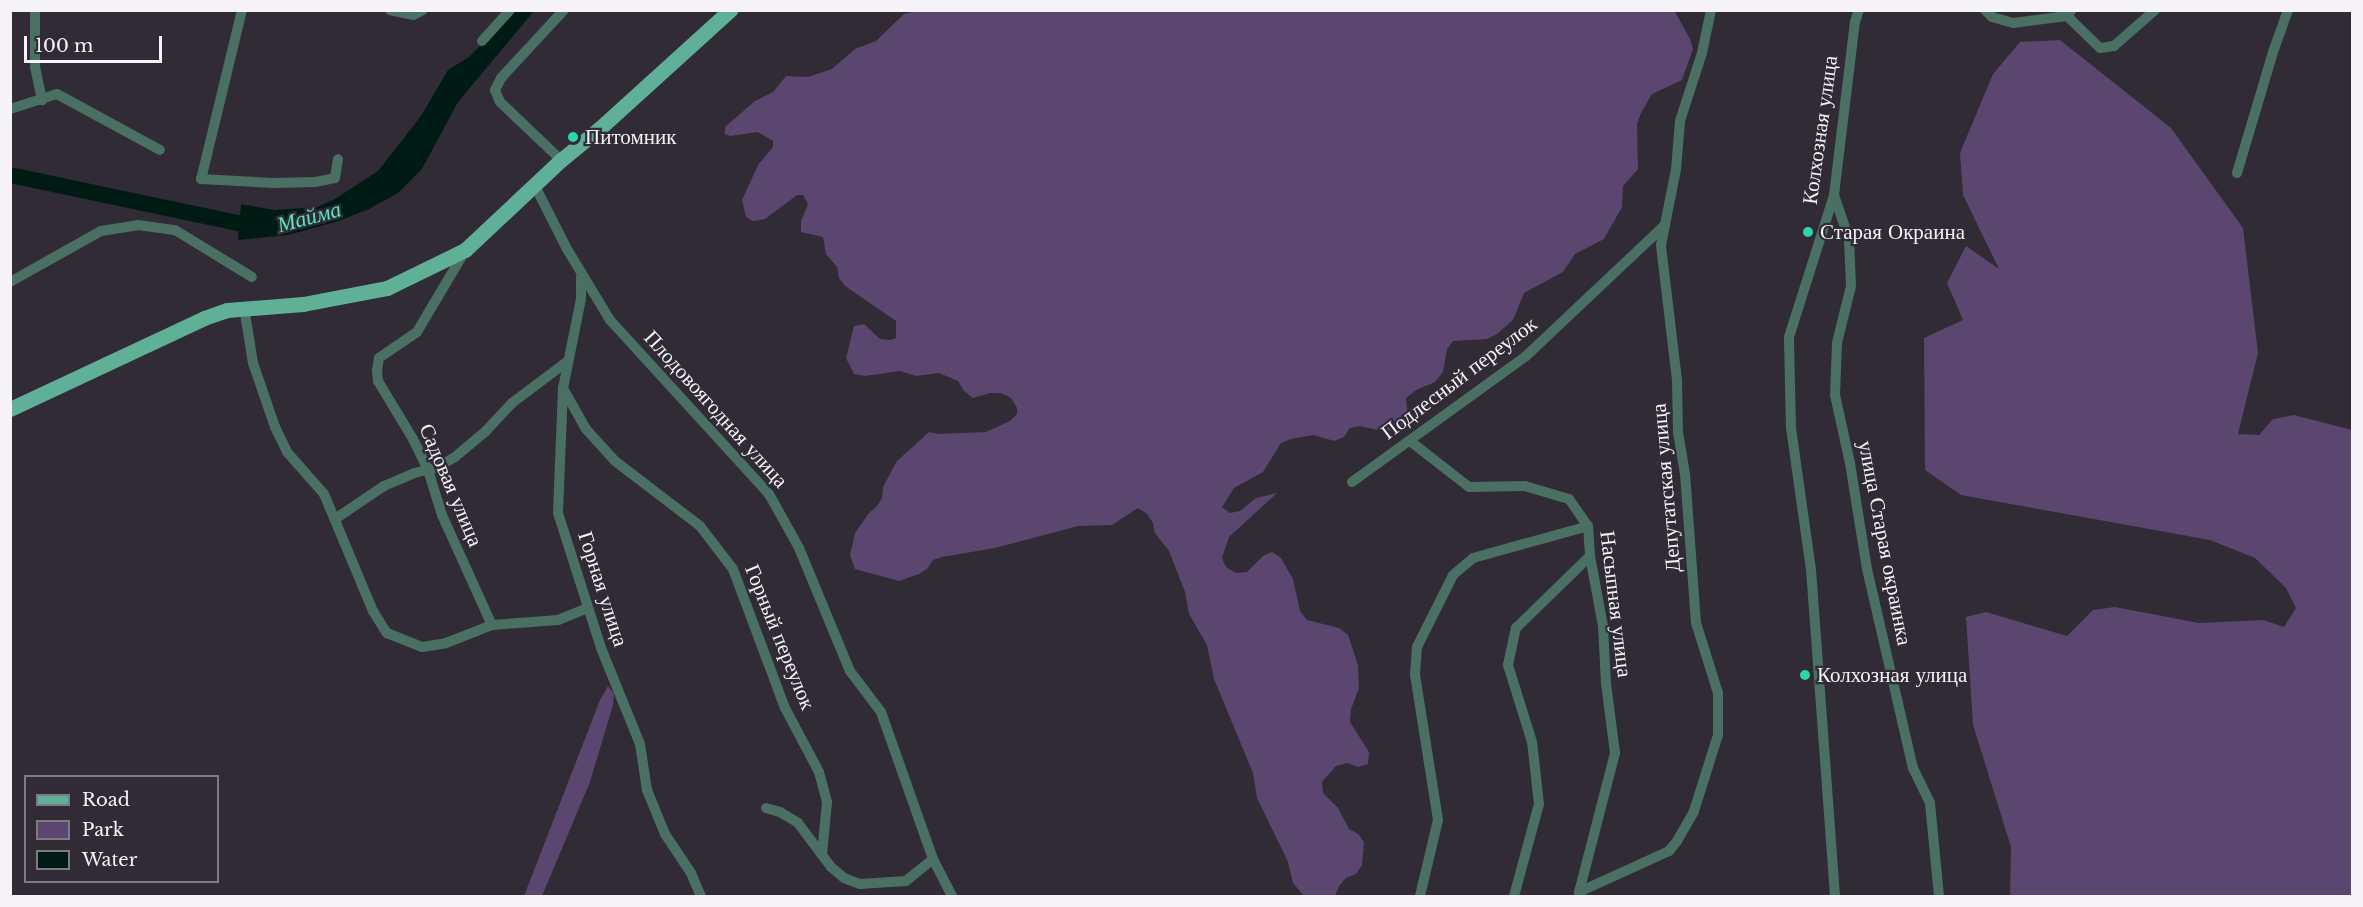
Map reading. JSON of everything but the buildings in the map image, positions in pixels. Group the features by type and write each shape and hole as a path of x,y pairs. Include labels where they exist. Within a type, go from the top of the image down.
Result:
{"main road":[{"path":"10,409 204,318 244,307 303,304 387,288 465,250 561,160 600,128 730,10"}],"street":[{"path":"35,10 35,67 42,100"},
{"path":"242,10 201,179 273,183 315,182 335,178 338,159"},
{"path":"390,10 413,15 423,10"},
{"path":"482,41 510,10"},
{"path":"561,160 506,109 495,90 501,78 564,10"},
{"name":"Депутатская улица","path":"1580,894 1669,851 1694,811 1718,735 1718,693 1696,623 1685,474 1678,432 1677,380 1661,245 1676,170 1680,121 1702,52 1711,10"},
{"name":"Колхозная улица","path":"1835,897 1811,570 1791,428 1789,337 1834,195 1855,22 1859,10"},
{"path":"1985,10 1992,17 2013,23 2069,13 2100,48 2114,46 2156,10"},
{"path":"2237,173 2288,10"},
{"path":"10,109 57,94 160,150"},
{"name":"Плодовоягодная улица","path":"535,186 581,275 610,320 769,494 799,548 850,671 881,712 933,859 952,897"},
{"name":"улица Старая окраинка","path":"1834,195 1849,239 1851,286 1837,342 1835,394 1850,463 1867,569 1913,768 1930,803 1940,897"},
{"path":"10,282 101,231 138,225 175,230 252,278"},
{"name":"Подлесный переулок","path":"1352,482 1526,356 1665,225"},
{"name":"Садовая улица","path":"465,250 417,332 379,358 377,370 378,381 413,439 428,470 442,515 492,626"},
{"name":"Горная улица","path":"581,275 581,299 563,388 558,513 587,608 616,688 629,712 640,744 647,790 665,834 691,873 701,897"},
{"path":"244,307 254,363 275,427 287,452 324,494 373,611 387,633 422,647 446,643 492,626 558,620 587,608"},
{"path":"335,519 384,486 436,468 470,445 512,403 568,361"},
{"name":"Горный переулок","path":"563,388 586,429 615,461 700,526 733,569 785,708 819,772 827,801 822,854"},
{"name":"Насыпная улица","path":"1410,441 1469,488 1525,486 1569,499 1588,526 1590,556 1603,626 1606,683 1615,753 1580,894"},
{"path":"1420,897 1438,820 1415,675 1417,647 1453,575 1473,558 1588,526"},
{"path":"1514,897 1539,804 1532,742 1508,665 1516,628 1590,556"},
{"path":"766,808 780,812 798,823 831,867 844,878 860,884 906,881 933,859"}],"green space":[{"path":"1674,10 1690,39 1693,49 1682,80 1652,94 1641,113 1637,124 1638,169 1623,186 1622,207 1604,239 1575,254 1563,272 1524,293 1513,320 1497,334 1487,339 1453,341 1447,349 1443,372 1435,382 1416,390 1406,398 1408,420 1405,430 1382,431 1360,426 1350,428 1344,437 1334,441 1313,435 1281,443 1263,472 1234,488 1222,507 1230,513 1240,511 1256,498 1277,493 1229,537 1222,558 1226,567 1236,573 1247,572 1263,556 1272,552 1281,558 1293,579 1300,611 1307,620 1339,628 1348,635 1358,665 1359,688 1351,709 1350,722 1369,752 1368,764 1358,767 1347,763 1336,766 1322,782 1323,793 1338,808 1349,829 1358,834 1364,842 1362,865 1356,874 1346,878 1339,886 1335,896 1304,896 1293,883 1288,862 1257,798 1253,773 1214,679 1207,645 1189,614 1185,592 1169,551 1155,533 1153,523 1147,514 1138,508 1112,525 1078,526 995,548 942,557 933,560 927,569 919,574 899,581 855,569 850,555 855,533 882,498 883,487 897,461 929,432 939,434 986,432 1010,421 1017,414 1017,408 1011,398 1001,393 990,393 973,398 964,391 958,381 939,373 916,376 900,371 865,376 854,374 846,358 854,326 864,324 880,339 891,340 896,338 896,321 845,286 839,278 837,267 826,254 823,237 801,232 801,221 808,204 803,195 797,195 765,219 753,221 746,217 742,200 758,165 773,147 773,141 758,132 730,136 725,134 725,127 755,101 773,92 786,76 808,77 832,69 855,49 876,41 904,14 916,11"},
{"path":"2060,40 2171,128 2243,228 2258,353 2238,434 2259,435 2273,419 2294,415 2352,430 2352,896 2010,896 2011,847 1973,725 1966,617 1986,612 2067,636 2093,610 2115,607 2199,623 2263,620 2284,627 2296,608 2286,588 2255,558 2210,540 1961,495 1925,470 1924,338 1963,320 1947,283 1966,246 1999,269 1963,195 1960,153 1993,74 2020,42"},
{"path":"608,686 614,694 613,705 590,782 542,896 524,896 600,700"}],"water":[{"path":"514,11 534,11 458,102 422,169 398,193 369,209 339,221 288,235 238,240 241,204 274,210 317,207 335,199 378,171 421,116 448,70 469,57"}],"waterway":[{"name":"Майма","path":"10,175 262,228"}],"place":[{"name":"Питомник","path":"573,137"},
{"name":"Старая Окраина","path":"1808,232"},
{"name":"Колхозная улица","path":"1805,675"}]}
